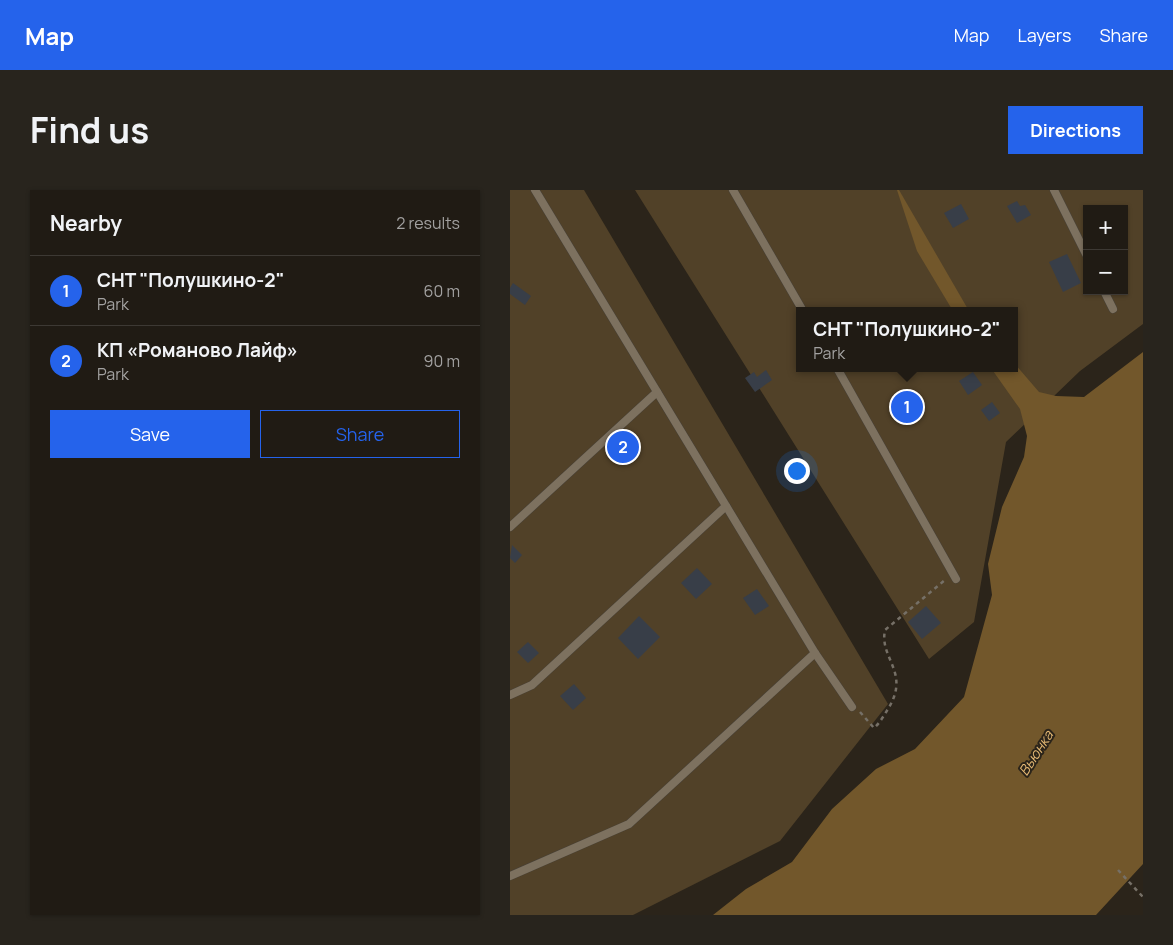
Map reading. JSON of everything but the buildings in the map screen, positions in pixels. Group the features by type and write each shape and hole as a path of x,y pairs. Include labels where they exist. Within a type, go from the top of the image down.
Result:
{"lane":[{"path":"535,190 815,653 852,707"},
{"path":"733,190 801,307"},
{"path":"1054,190 1084,250"},
{"path":"1106,295 1113,309"},
{"path":"839,372 956,579"},
{"path":"510,527 657,392"},
{"path":"510,696 532,685 726,506"},
{"path":"510,876 628,824 815,653"}],"path":[{"path":"852,707 871,727 876,727 893,701 897,686 892,660 884,644 885,630 947,579 952,571"},
{"path":"1118,870 1143,897"}],"shaded area":[{"path":"510,190 584,190 888,704 780,841 633,915 510,915"},
{"path":"635,190 1143,190 1143,324 1080,371 1006,442 974,622 929,659"}],"water":[{"path":"897,190 899,190 967,307 951,307 917,251"},
{"name":"Вьюнка","path":"1143,352 1143,864 1096,915 713,915 746,889 792,862 832,809 876,769 915,749 964,697 992,595 988,564 1002,507 1024,457 1027,436 1020,409 994,372 1018,372 1018,368 1039,392 1056,396 1084,397"}],"place":[{"name":"СНТ \"Полушкино-2\"","path":"907,407"},
{"name":"КП «Романово Лайф»","path":"623,447"}]}
